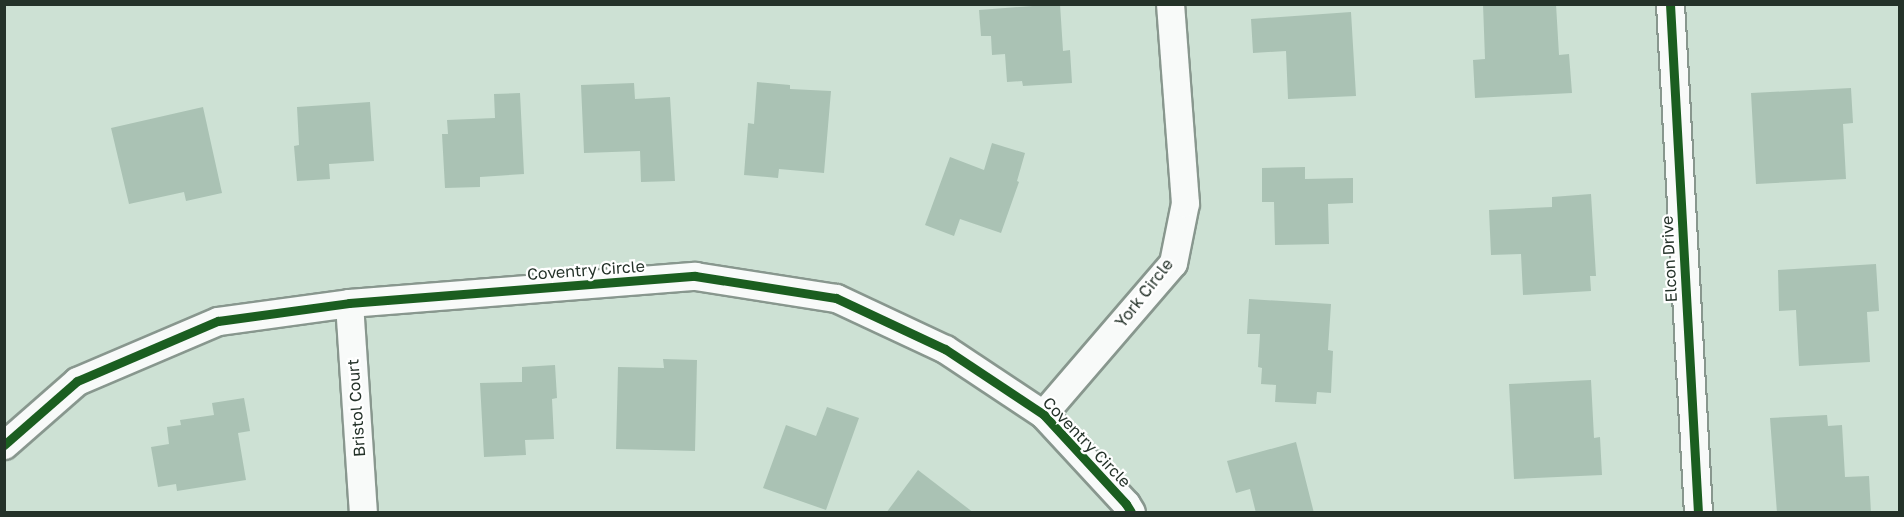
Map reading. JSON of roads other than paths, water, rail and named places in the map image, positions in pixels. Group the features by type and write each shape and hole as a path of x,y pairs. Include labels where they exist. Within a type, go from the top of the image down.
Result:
{"street":[{"name":"York Circle","path":"1043,414 1173,262 1185,203 1170,4"},
{"name":"Elcon Drive","path":"1670,4 1698,513"},
{"name":"Coventry Circle","path":"4,445 77,381 218,321 349,303 695,276 836,298 945,349 1043,414 1126,504 1131,513"},
{"name":"Bristol Court","path":"349,303 363,513"}]}
